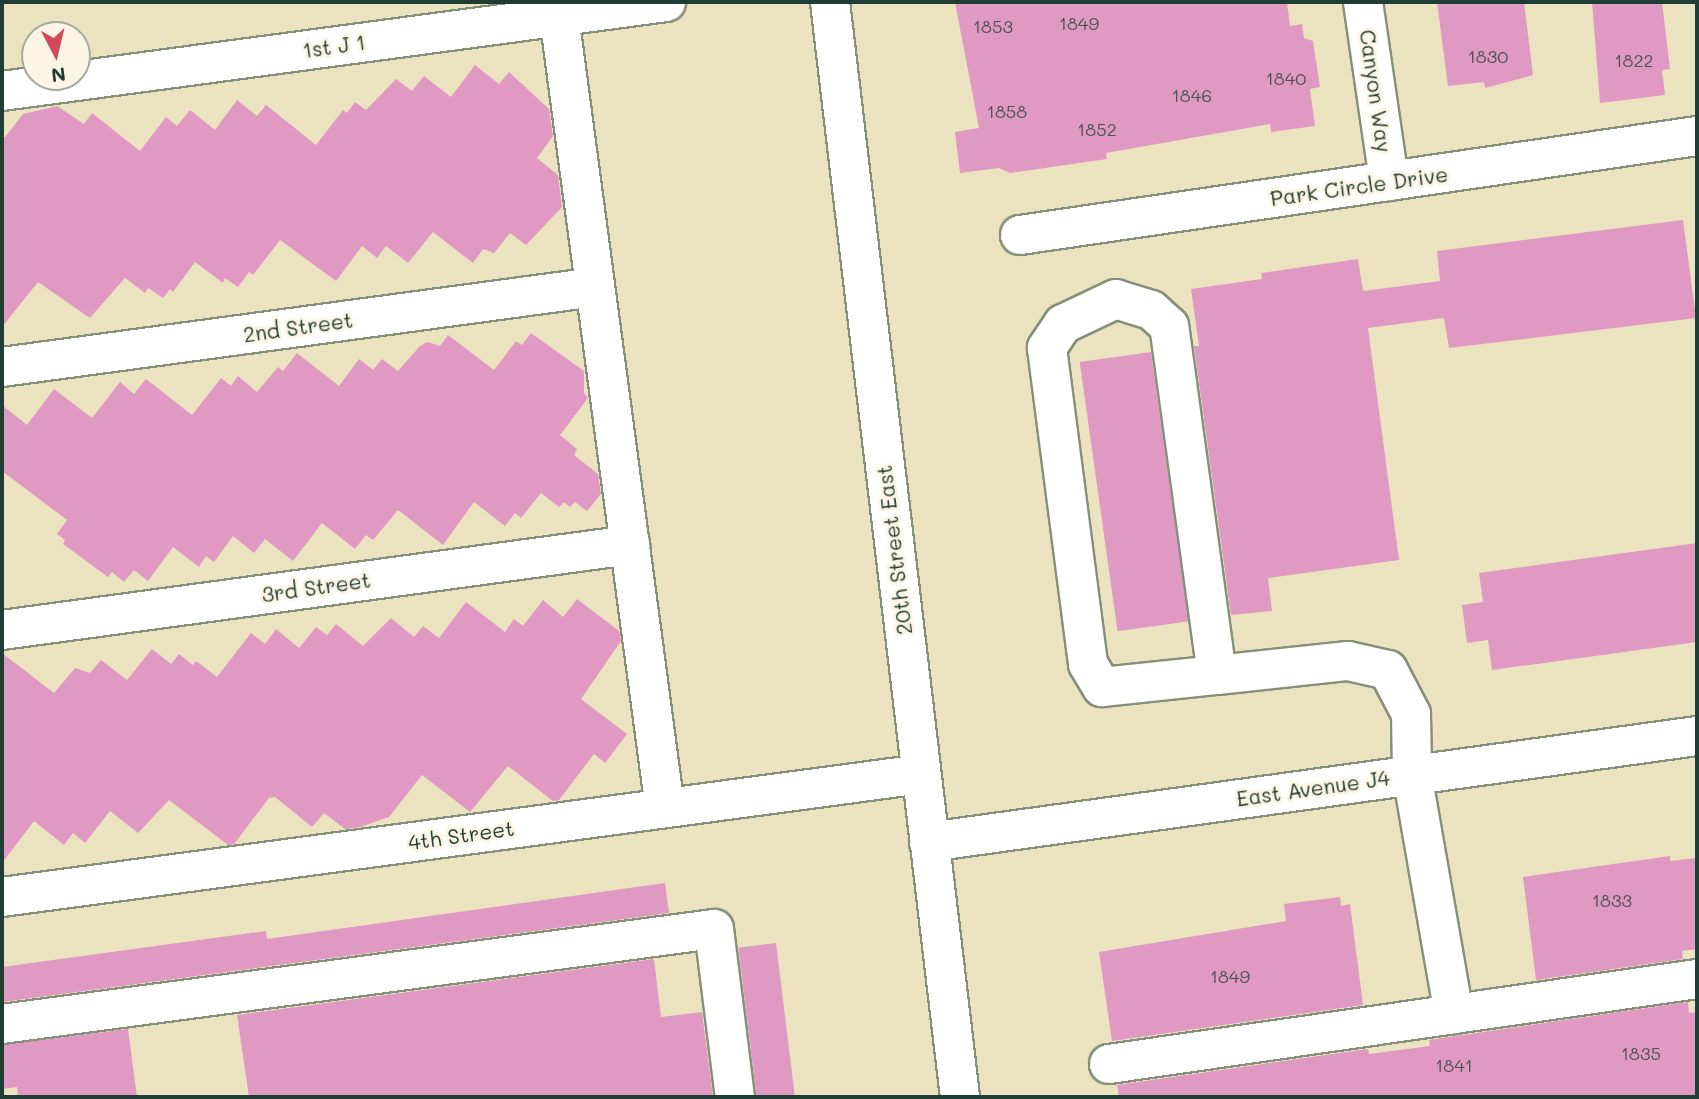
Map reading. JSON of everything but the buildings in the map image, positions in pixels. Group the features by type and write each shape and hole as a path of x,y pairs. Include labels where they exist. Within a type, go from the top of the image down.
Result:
{"street":[{"name":"1st J 1","path":"2,91 666,2"},
{"name":"20th Street East","path":"830,2 960,1097"},
{"name":"Canyon Way","path":"1363,2 1389,181"},
{"path":"559,16 665,808"},
{"name":"Park Circle Drive","path":"1020,235 1697,136"},
{"name":"2nd Street","path":"2,367 595,287"},
{"path":"1217,675 1169,326 1152,310 1116,299 1063,324 1047,348 1088,664 1102,687 1217,675 1348,661 1388,670 1411,714 1412,774 1454,1014"},
{"name":"3rd Street","path":"2,630 630,545"},
{"name":"East Avenue J4","path":"929,842 1697,736"},
{"name":"4th Street","path":"2,897 921,774"},
{"path":"2,1024 714,929 735,1097"},
{"path":"1109,1064 1697,979"}]}
